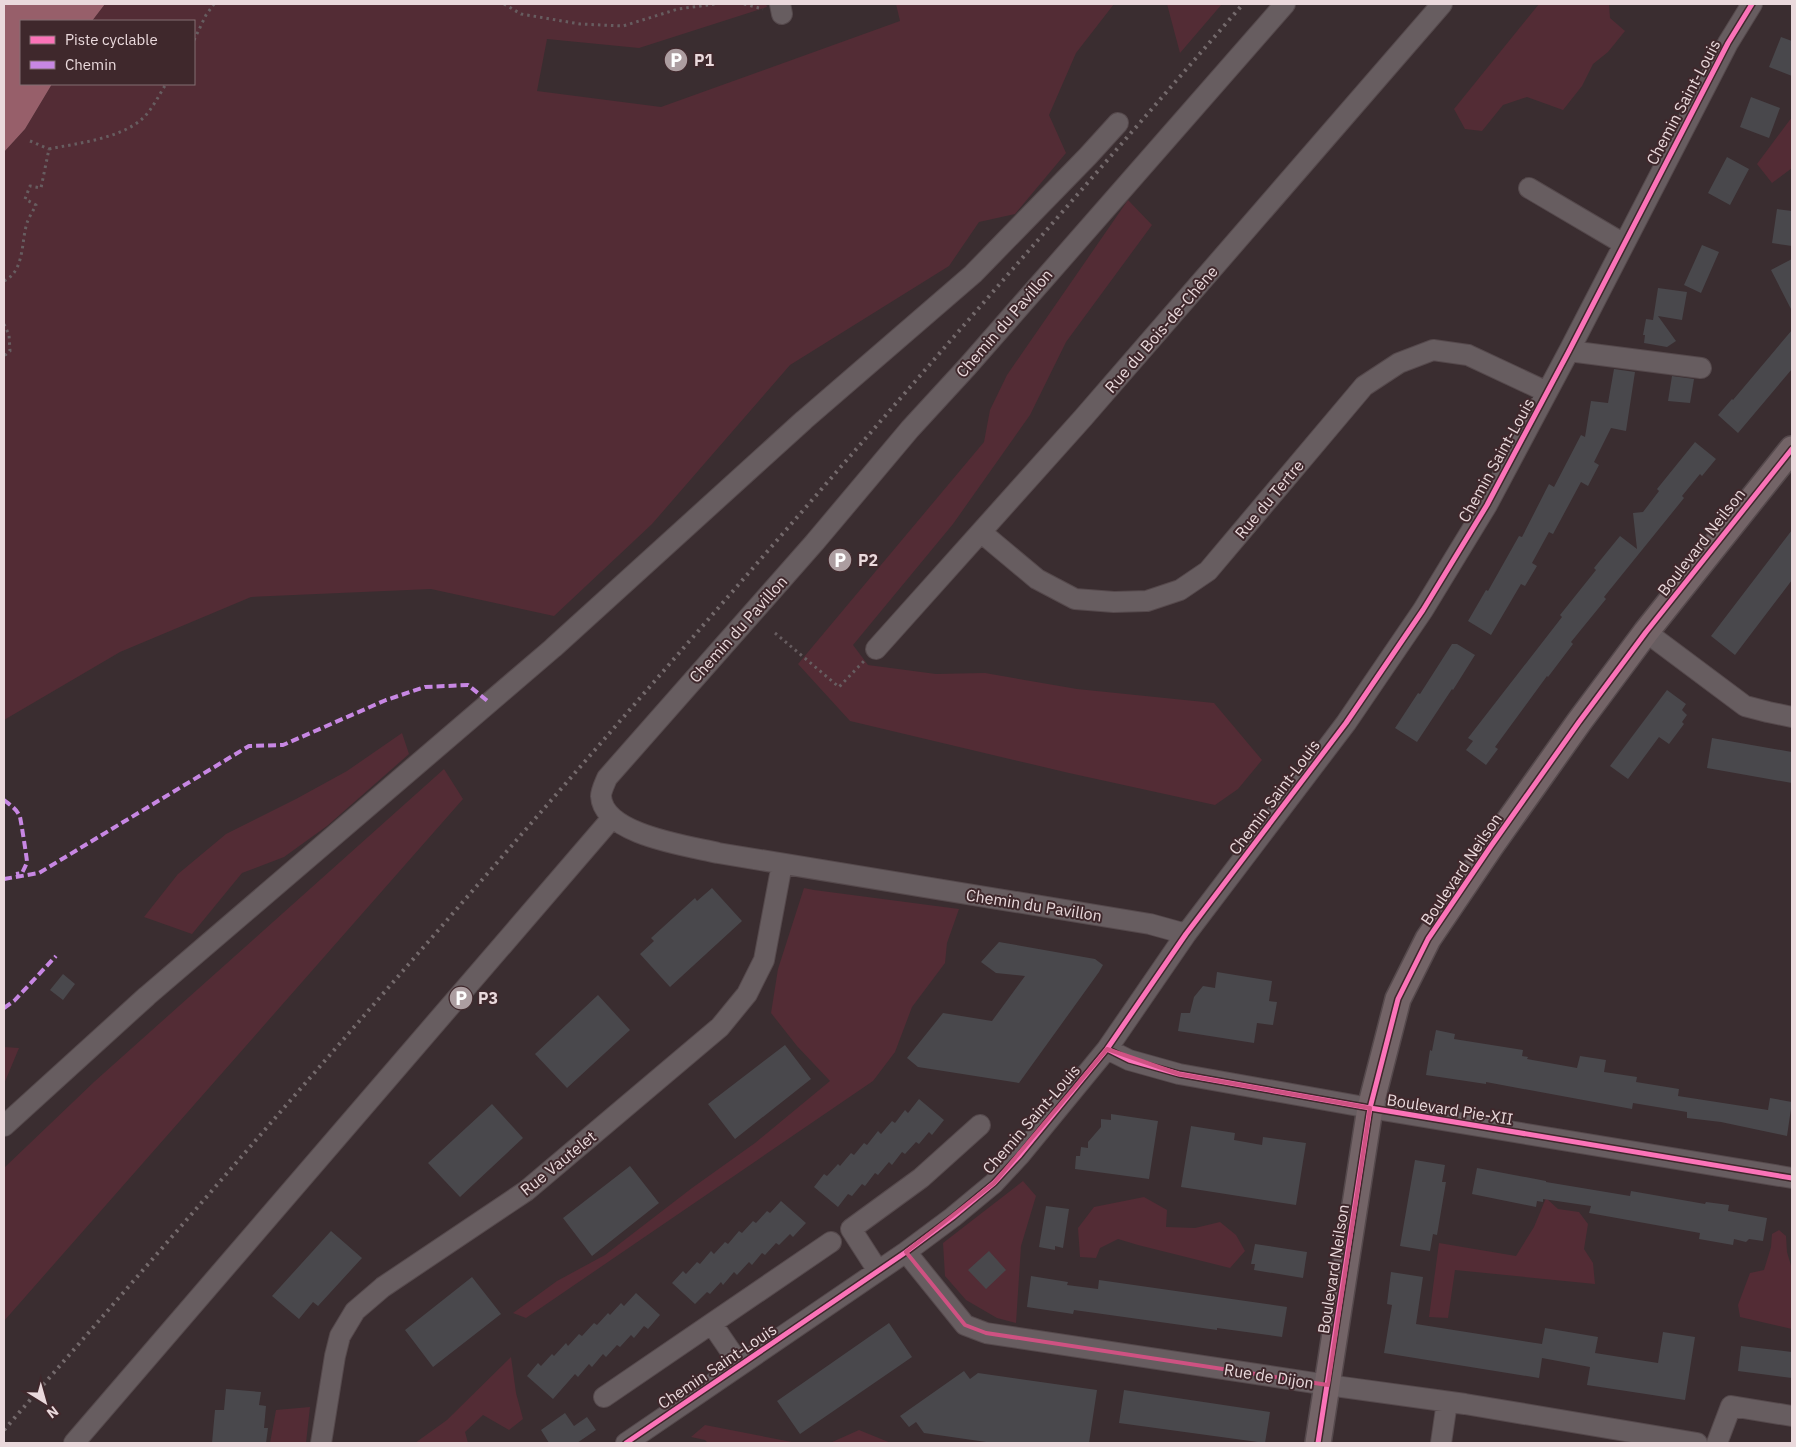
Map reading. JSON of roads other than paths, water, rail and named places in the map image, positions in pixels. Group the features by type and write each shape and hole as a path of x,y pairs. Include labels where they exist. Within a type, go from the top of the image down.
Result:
{"main road":[{"name":"Boulevard Neilson","path":"1318,1443 1370,1108 1398,999 1428,939 1502,830 1646,632 1788,462"}],"street":[{"name":"Chemin du Pavillon","path":"1186,934 1150,924 718,853 662,840 624,826 612,818 604,807 601,795 607,778 815,542 910,429 967,367 1285,4"},
{"name":"Rue du Bois-de-Chêne","path":"876,650 1083,418 1442,4"},
{"name":"Chemin Saint-Louis","path":"626,1443 906,1252 953,1217 994,1183 1020,1155 1107,1049 1186,934 1346,723 1417,618 1487,505 1728,43 1752,4"},
{"path":"4,1126 148,996 553,648 804,420 973,274 1118,123"},
{"path":"1528,188 1624,244"},
{"name":"Rue du Tertre","path":"982,533 1037,579 1075,598 1114,602 1148,601 1180,590 1208,571 1364,386 1399,363 1433,350 1468,355 1547,392"},
{"path":"1569,351 1700,368"},
{"path":"1646,632 1745,706 1792,717"},
{"path":"74,1443 612,818"},
{"name":"Rue Vautelet","path":"321,1443 335,1356 340,1336 354,1311 383,1287 526,1191 720,1027 747,994 764,960 782,864"},
{"name":"Boulevard Pie-XII","path":"1107,1049 1129,1060 1178,1074 1792,1178"},
{"path":"878,1270 851,1229 921,1178 980,1125"},
{"path":"604,1397 831,1242"},
{"name":"Rue de Dijon","path":"906,1252 965,1325 986,1333 1447,1402 1697,1443"},
{"path":"712,1324 740,1365"},
{"path":"1441,1443 1447,1402"},
{"path":"1718,1443 1731,1406 1792,1416"}],"railway":[{"path":"4,1430 1243,4"}],"place":[{"name":"P1","path":"676,60"},
{"name":"P2","path":"840,560"},
{"name":"P3","path":"461,998"}]}
